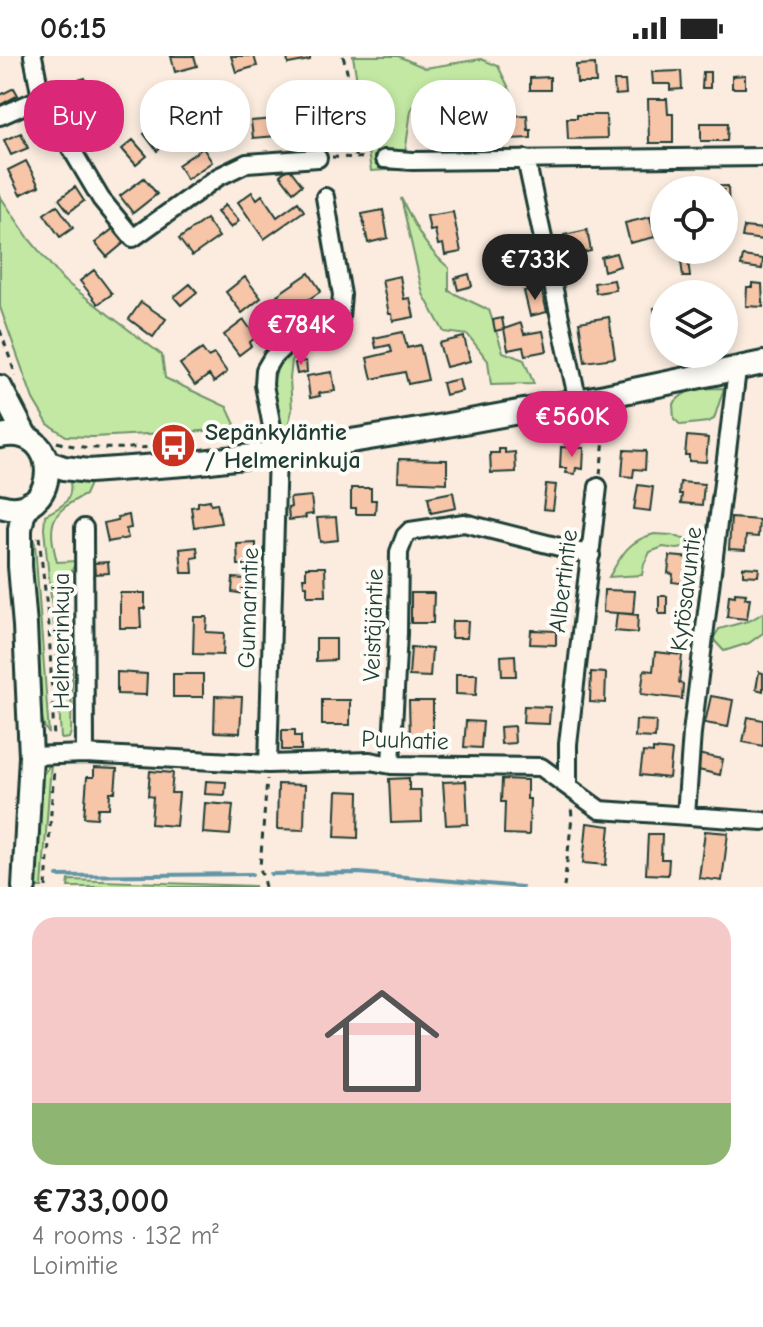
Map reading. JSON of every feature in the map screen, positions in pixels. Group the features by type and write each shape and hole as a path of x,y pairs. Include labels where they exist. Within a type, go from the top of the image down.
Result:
{"main road":[{"path":"47,462 89,471 277,453 605,396 763,363"},
{"path":"9,385 26,437"},
{"path":"0,436 26,437 40,448 47,462 47,481 20,524 31,756 24,887"},
{"path":"20,566 0,509 20,507 64,480 89,471"}],"street":[{"path":"33,56 38,80"},
{"path":"0,116 24,105"},
{"path":"72,152 101,199 133,238 218,177 247,163 318,158"},
{"path":"384,159 763,157"},
{"path":"526,159 575,388 580,399"},
{"name":"Gunnarintie","path":"268,764 277,453 264,385 265,370 272,358 290,341 340,317 342,295 325,197"},
{"name":"Kytösavuntie","path":"686,815 692,733 737,370"},
{"name":"Albertintie","path":"568,785 568,744 598,487"},
{"name":"Veistäjäntie","path":"391,765 399,552 405,536 410,531 464,523 591,555"},
{"name":"Helmerinkuja","path":"84,528 85,754"},
{"name":"Puuhatie","path":"31,756 85,754 268,764 370,761 391,765 541,767 600,810 763,821"}],"path":[{"path":"343,56 350,79 357,133 355,157"},
{"path":"318,158 384,159"},
{"path":"0,330 9,385"},
{"path":"598,487 607,409 605,396"},
{"path":"50,439 67,445 160,446"},
{"path":"39,537 49,626 55,755 46,887"},
{"path":"265,887 260,867 268,764"},
{"path":"564,887 572,817 568,785"}],"green space":[{"path":"353,56 398,56 425,68 481,59 498,66 505,80 411,80 411,110 403,169 371,171 368,152 395,152 395,80 357,80"},
{"path":"0,196 63,280 162,355 165,378 227,407 237,429 93,437 66,436 48,424 33,399 0,307"},
{"path":"401,198 426,244 449,268 449,291 489,310 503,352 524,360 534,384 491,385 488,361 468,335 444,332 423,294"},
{"path":"337,334 335,349 306,352 292,360 292,410 288,426 283,429 275,426 272,384 279,364 301,342"},
{"path":"724,388 714,419 681,425 674,419 673,404 684,394 696,389"},
{"path":"92,479 85,495 58,514 52,529 57,562 76,561 61,597 61,611 73,628 71,732 69,738 61,739 45,515 68,499 70,482"},
{"path":"25,531 32,535 35,544 49,734 41,713"},
{"path":"654,534 672,535 701,545 677,549 663,547 650,552 642,575 609,577 627,550 638,540"},
{"path":"763,613 763,633 749,643 724,651 713,639 719,629 751,620"},
{"path":"51,763 42,887 36,887 42,776"},
{"path":"69,880 255,886 255,887 68,887"}],"building":[{"path":"171,56 194,56 197,66 175,72"},
{"path":"231,56 254,56 257,66 236,72"},
{"path":"287,56 310,56 310,60 288,64"},
{"path":"595,64 596,83 577,83 576,65"},
{"path":"681,71 682,89 670,90 670,84 653,84 652,72"},
{"path":"703,72 710,72 710,88 702,88"},
{"path":"745,75 745,88 732,88 732,76"},
{"path":"550,77 550,90 530,90 530,78"},
{"path":"614,81 625,81 626,94 615,95"},
{"path":"14,88 18,95 0,105 0,95"},
{"path":"648,99 667,99 668,114 673,114 673,143 649,143"},
{"path":"527,115 531,138 516,139 516,116"},
{"path":"577,115 606,115 607,138 568,139 567,118 577,118"},
{"path":"266,120 266,137 253,138 251,121"},
{"path":"701,123 728,123 727,141 701,141"},
{"path":"21,133 24,150 11,155 4,140"},
{"path":"133,140 140,152 147,156 136,165 124,147"},
{"path":"197,152 206,152 212,162 187,179 178,165"},
{"path":"26,161 39,186 20,195 8,170"},
{"path":"289,168 302,185 293,192 280,175"},
{"path":"144,178 157,194 133,213 120,196"},
{"path":"75,187 84,201 69,212 59,199"},
{"path":"252,192 257,199 262,195 277,217 298,202 304,211 264,239 238,202"},
{"path":"57,205 73,228 60,237 44,214"},
{"path":"225,205 239,221 231,228 217,212"},
{"path":"383,210 388,238 368,243 362,214"},
{"path":"453,212 461,252 445,255 443,244 438,245 435,230 430,231 427,216"},
{"path":"650,217 650,238 630,243 625,223"},
{"path":"206,219 219,237 192,256 179,239"},
{"path":"744,227 763,229 763,240 742,237"},
{"path":"114,228 125,242 107,257 95,243"},
{"path":"587,230 591,251 568,256 564,235"},
{"path":"508,243 509,246 523,244 527,263 503,268 499,245"},
{"path":"616,253 620,266 604,271 601,257"},
{"path":"743,256 763,259 762,269 741,266"},
{"path":"681,264 688,264 690,277 683,277"},
{"path":"94,270 112,294 98,304 80,281"},
{"path":"309,273 321,291 305,302 311,311 296,321 277,295"},
{"path":"469,274 472,286 458,290 455,278"},
{"path":"400,276 404,299 410,298 414,317 393,321 382,280"},
{"path":"245,277 261,298 242,313 226,292"},
{"path":"614,280 616,290 596,293 594,283"},
{"path":"752,283 762,284 763,307 746,306 747,287 752,287"},
{"path":"190,284 197,292 181,305 174,297"},
{"path":"541,288 547,312 530,316 524,291"},
{"path":"141,302 166,319 153,337 129,319"},
{"path":"609,317 615,358 585,362 579,322"},
{"path":"502,318 504,329 495,331 493,320"},
{"path":"244,320 256,337 249,343 251,346 239,355 224,335"},
{"path":"521,323 524,334 543,331 547,351 525,355 523,347 508,350 504,329"},
{"path":"403,332 407,348 420,345 428,380 408,384 405,372 372,379 367,358 392,352 390,345 376,348 374,338"},
{"path":"464,337 470,361 446,367 439,343"},
{"path":"202,349 208,357 214,354 227,372 214,382 209,375 195,385 180,364"},
{"path":"306,361 307,372 297,374 295,363"},
{"path":"332,372 335,391 310,398 307,376"},
{"path":"459,379 462,391 445,395 442,383"},
{"path":"687,436 708,438 706,462 689,461 689,455 685,455"},
{"path":"561,447 584,448 583,469 576,468 575,474 566,473 567,468 560,468"},
{"path":"499,449 505,449 505,453 515,452 516,472 491,473 490,453 499,453"},
{"path":"624,450 646,451 645,470 634,469 633,477 622,476"},
{"path":"399,459 447,460 447,483 398,481"},
{"path":"680,482 704,484 702,505 681,503"},
{"path":"546,484 556,485 553,510 543,509"},
{"path":"638,485 653,487 650,511 634,509"},
{"path":"351,488 371,488 371,500 376,500 375,514 356,514 356,508 351,508"},
{"path":"453,492 456,508 431,513 428,497"},
{"path":"311,496 313,514 289,520 290,498"},
{"path":"210,500 211,504 217,503 221,523 194,527 191,507"},
{"path":"129,515 131,528 126,529 128,538 108,542 104,523"},
{"path":"336,517 338,540 320,542 317,518"},
{"path":"731,518 759,520 758,537 746,536 745,550 729,549"},
{"path":"256,543 256,558 250,558 251,565 238,565 237,544"},
{"path":"197,547 198,557 192,558 193,573 182,573 180,549"},
{"path":"670,556 691,558 687,584 672,582 673,574 668,573"},
{"path":"108,562 109,573 95,574 94,563"},
{"path":"306,567 325,567 326,596 307,596 303,578 306,578"},
{"path":"743,567 759,568 758,576 743,575"},
{"path":"233,578 246,579 245,594 232,592"},
{"path":"604,590 635,591 633,614 603,612"},
{"path":"120,593 145,593 145,609 140,609 141,628 120,628"},
{"path":"411,593 434,593 433,623 411,623"},
{"path":"735,593 746,594 745,598 750,598 747,619 727,617 729,595 735,596"},
{"path":"659,596 667,596 667,614 659,614"},
{"path":"617,613 638,615 637,633 615,631"},
{"path":"194,617 207,617 206,632 224,633 223,655 193,654"},
{"path":"452,621 468,621 467,638 451,638"},
{"path":"531,630 556,631 556,645 530,644"},
{"path":"316,639 336,639 336,660 316,661"},
{"path":"411,647 432,649 430,677 409,676"},
{"path":"655,652 682,655 679,683 683,684 682,699 641,694 644,670 653,671"},
{"path":"515,655 516,676 502,676 501,656"},
{"path":"367,657 377,657 376,680 366,680"},
{"path":"117,672 147,674 146,695 117,694"},
{"path":"591,672 606,673 605,703 590,702"},
{"path":"759,672 763,673 763,691 756,689"},
{"path":"173,674 203,674 203,697 173,697"},
{"path":"456,674 477,674 476,695 456,694"},
{"path":"215,696 242,697 240,733 214,732"},
{"path":"711,696 733,700 728,727 705,723"},
{"path":"322,700 350,700 350,725 322,725"},
{"path":"409,701 433,701 433,739 410,740"},
{"path":"524,706 550,707 549,724 523,723"},
{"path":"748,717 763,720 763,746 743,742"},
{"path":"636,720 656,721 655,738 635,737"},
{"path":"466,721 483,722 481,748 464,747"},
{"path":"514,726 515,743 501,744 500,727"},
{"path":"282,730 295,730 295,736 301,736 301,750 282,750"},
{"path":"653,749 672,751 669,778 640,775 643,752 653,753"},
{"path":"697,754 723,759 720,775 694,769"},
{"path":"94,768 117,769 115,792 110,792 109,808 98,808 97,818 84,817 87,777 94,777"},
{"path":"150,771 173,773 171,793 179,793 176,826 151,824 153,797 148,796"},
{"path":"409,778 409,790 421,790 422,822 391,823 389,779"},
{"path":"502,779 527,780 529,835 504,834"},
{"path":"206,781 226,782 225,795 205,794"},
{"path":"466,781 468,824 446,825 443,782"},
{"path":"278,784 305,785 304,830 277,829"},
{"path":"337,791 359,792 358,838 335,837"},
{"path":"205,803 233,805 230,835 203,833"},
{"path":"587,823 610,826 606,865 583,863"},
{"path":"705,831 728,833 722,881 699,878"},
{"path":"648,834 662,834 661,859 669,859 668,875 646,874"}],"waterway":[{"path":"271,874 359,873 522,887"},
{"path":"57,876 252,874"}],"place":[{"name":"Sepänkyläntie / Helmerinkuja","path":"174,446"}]}
